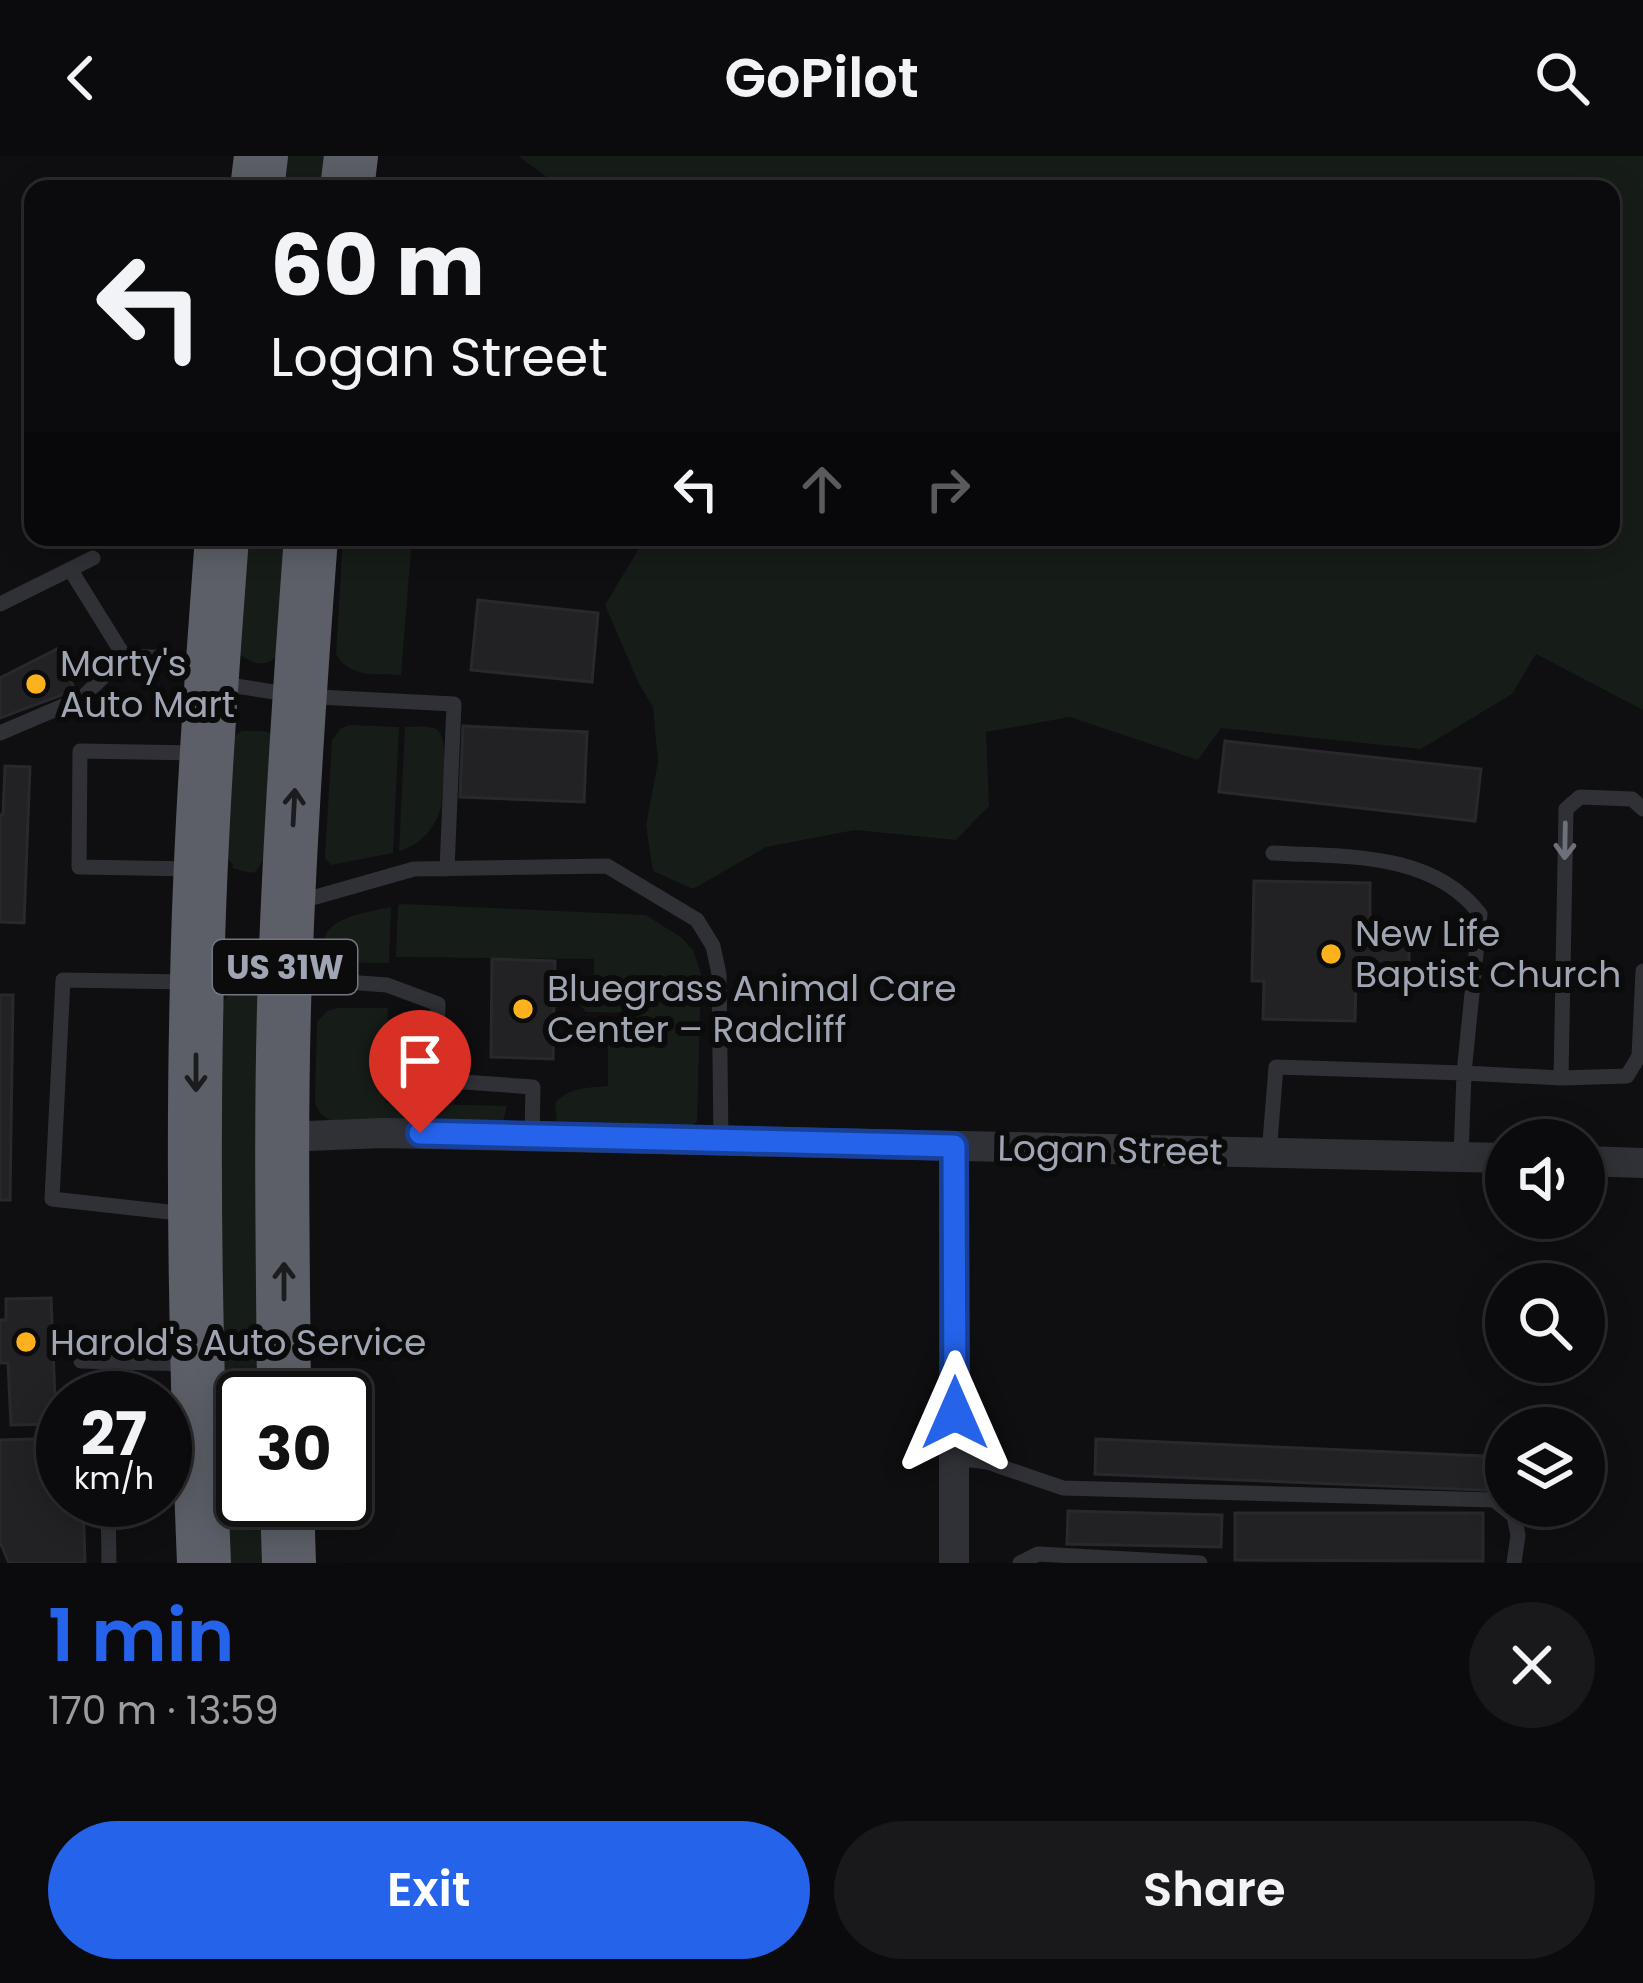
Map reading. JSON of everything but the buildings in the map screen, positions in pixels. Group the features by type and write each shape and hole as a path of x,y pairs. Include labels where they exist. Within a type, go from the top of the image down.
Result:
{"highway":[{"name":"US 31W","path":"204,1563 196,1364 197,982 221,546"},
{"name":"US 31W","path":"284,1371 285,977 310,546"},
{"path":"288,1527 290,1563"}],"street":[{"name":"Logan Street","path":"282,1138 382,1132 1485,1158"},
{"path":"954,1146 954,1563"},
{"path":"1605,1162 1643,1163"}],"lane":[{"path":"0,604 93,557"},
{"path":"70,569 124,656"},
{"path":"0,733 82,698 124,656 174,658 211,682 299,696 454,704 447,869"},
{"path":"201,869 79,867 80,751 207,753"},
{"path":"1561,1078 1566,809 1580,797 1632,800 1643,808"},
{"path":"1273,853 1378,858 1444,880 1465,894 1480,914 1464,1072 1461,1157"},
{"path":"289,905 414,869 607,866 698,920 713,946 719,974 721,1141"},
{"path":"1269,1154 1276,1067 1561,1078 1627,1076 1639,1056 1643,971"},
{"path":"285,977 387,985 438,1004 436,1080 533,1087 532,1136"},
{"path":"196,1215 52,1199 63,980 197,982"},
{"path":"81,1361 196,1364"},
{"path":"955,1458 987,1462 1063,1489 1494,1500 1514,1516 1518,1535 1514,1563"},
{"path":"108,1527 109,1563"},
{"path":"1019,1563 1038,1554 1200,1563"}],"shaded area":[{"path":"283,156 329,156 326,180 279,180"},
{"path":"518,156 1643,156 1643,710 1536,654 1512,694 1421,749 1221,728 1198,760 1070,717 986,732 989,806 956,840 855,830 766,847 693,889 653,871 646,825 658,762 653,707 605,605 641,546 1620,546 1620,180 551,180"},
{"path":"244,546 288,546 277,656 262,663 238,653"},
{"path":"342,546 411,546 401,675 356,671 336,654"},
{"path":"349,725 399,727 393,853 331,865 325,858 332,740"},
{"path":"405,727 436,729 443,742 445,765 435,823 420,840 399,851"},
{"path":"242,731 272,734 269,851 251,873 232,868 223,852 234,736"},
{"path":"398,905 646,915 682,938 693,950 701,974 697,1121 690,1128 557,1123 555,1103 560,1098 579,1089 608,1086 608,1029 636,1027 637,1013 586,1012 570,994 570,987 594,989 594,959 396,957"},
{"path":"391,907 389,963 326,962 323,947 332,927 353,916"},
{"path":"247,988 258,994 264,1371 219,1371 219,1011 236,990"},
{"path":"337,1008 388,1008 386,1103 507,1106 503,1121 326,1118 315,1100 317,1022"},
{"path":"225,1527 267,1527 269,1563 223,1563"}],"place":[{"name":"Marty's Auto Mart","path":"36,684"},
{"name":"New Life Baptist Church","path":"1331,954"},
{"name":"Bluegrass Animal Care Center – Radcliff","path":"523,1009"},
{"name":"Harold's Auto Service","path":"26,1342"}],"route":[{"path":"420,1133 954,1146 955,1413"}]}
